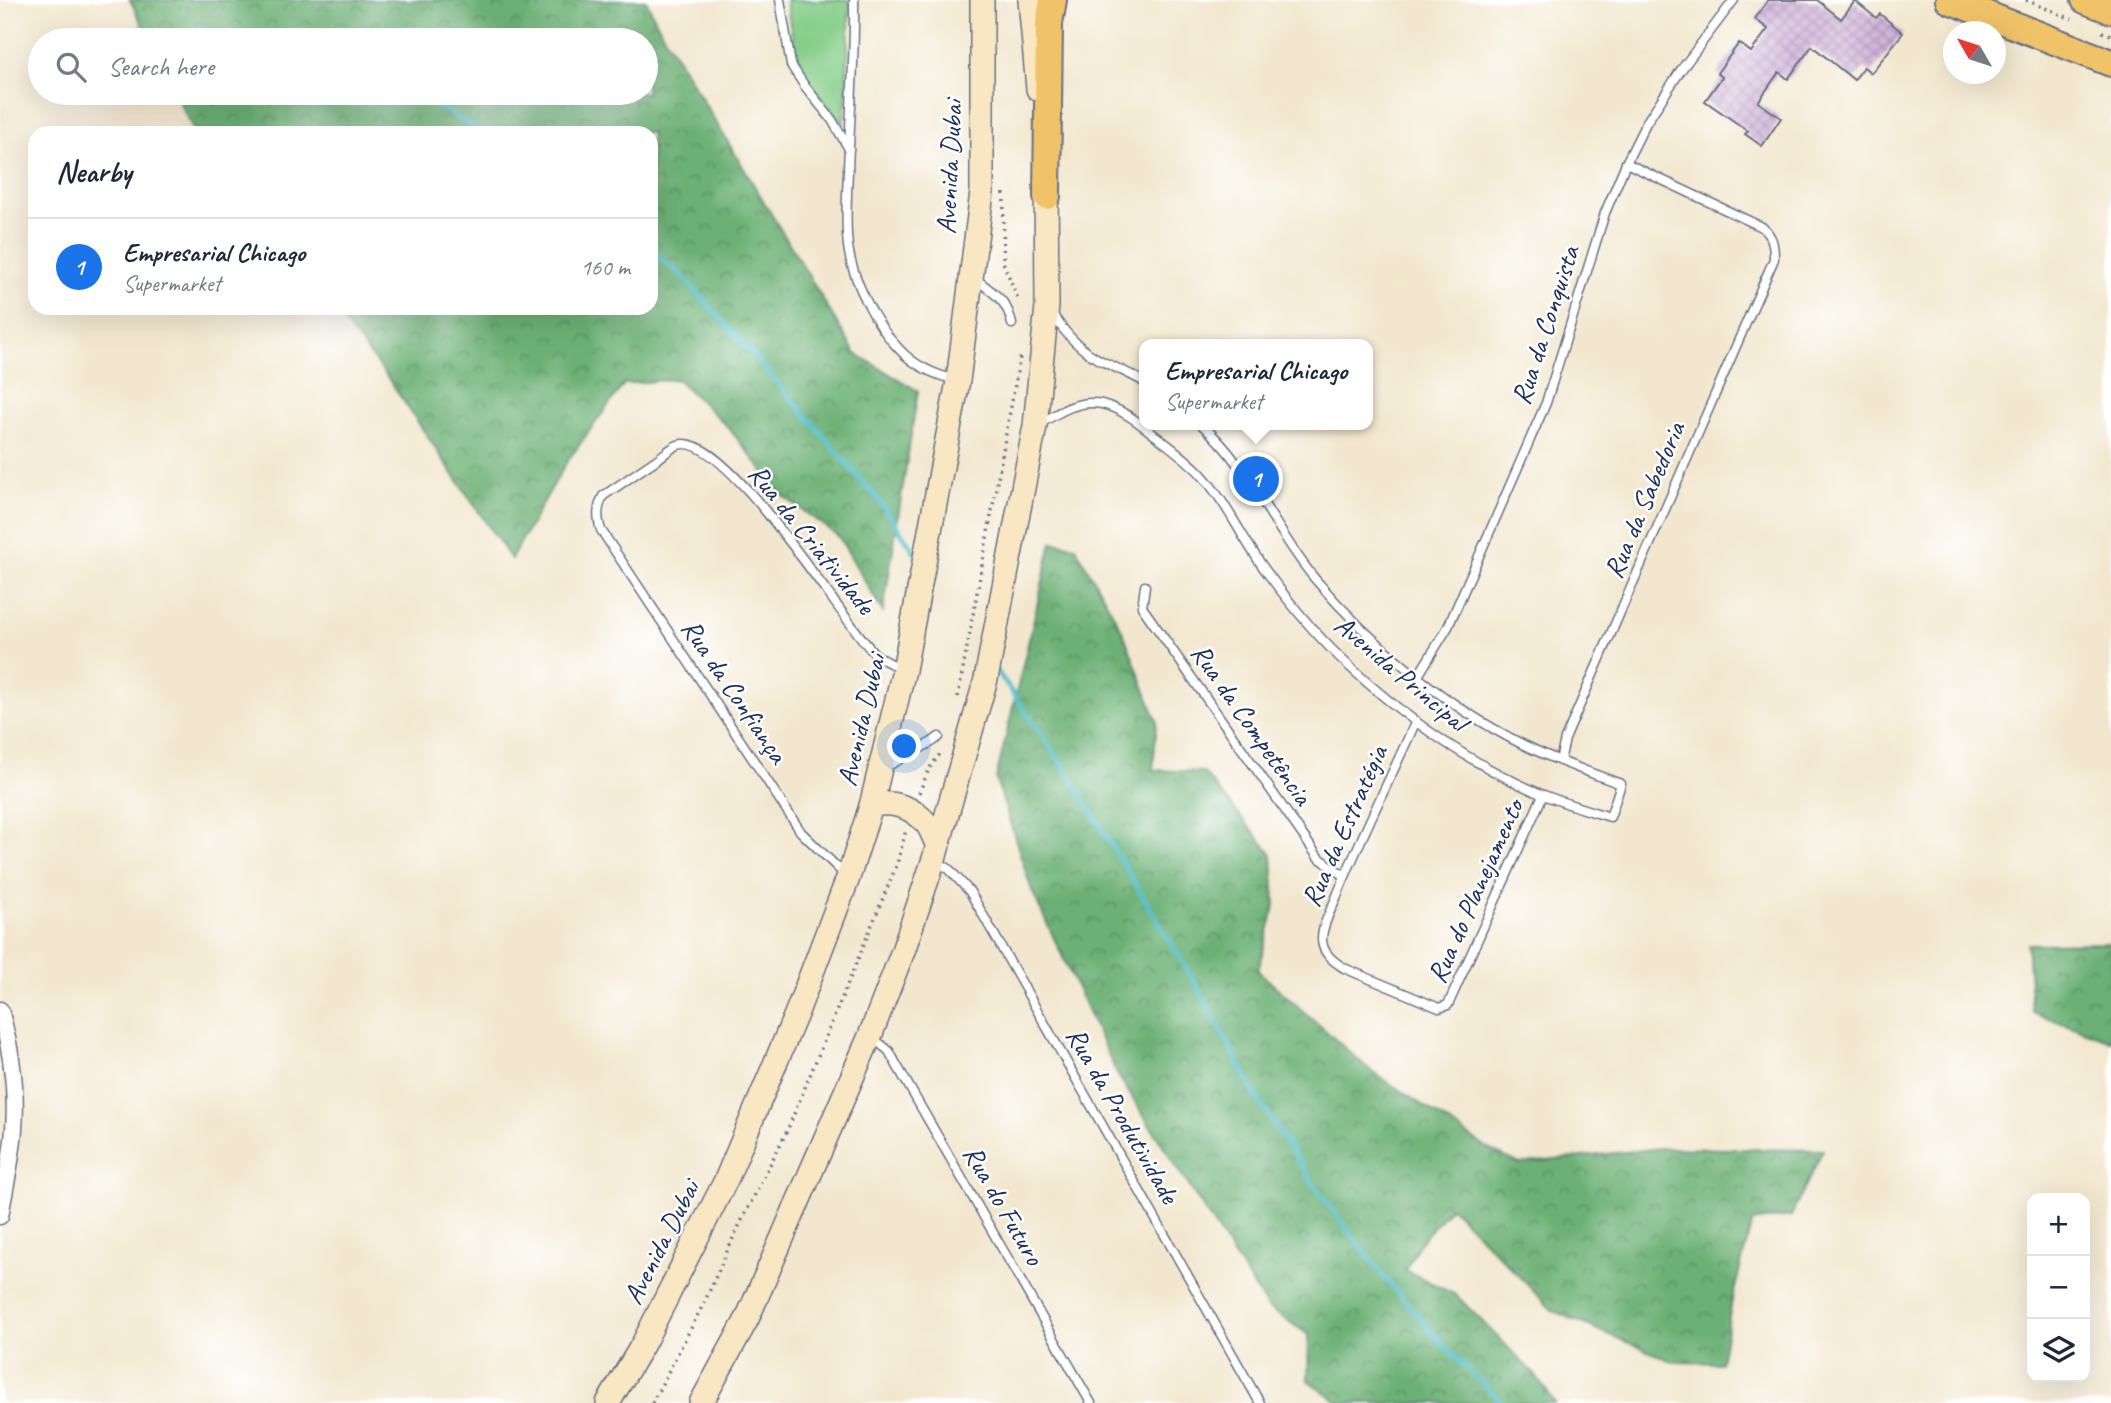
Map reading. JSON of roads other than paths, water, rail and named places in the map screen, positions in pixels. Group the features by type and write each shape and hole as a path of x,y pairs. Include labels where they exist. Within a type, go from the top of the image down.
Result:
{"main road":[{"path":"1047,196 1049,24 1053,0"},
{"path":"1949,0 2111,63"}],"street":[{"name":"Avenida Dubai","path":"608,1403 643,1344 726,1180 797,1012 848,878 871,806 904,670 958,381 982,192 982,0"},
{"path":"701,1403 747,1319 870,1036 903,951 936,852 986,679 1035,426 1047,306 1047,196 1030,0"},
{"path":"871,806 884,802 905,806 927,824 936,852"},
{"path":"0,1010 11,1059 15,1128 0,1216"}],"lane":[{"path":"780,0 791,65 832,120 849,149"},
{"path":"854,0 846,227 851,262 864,296 882,328 900,351 921,367 958,381"},
{"name":"Rua da Conquista","path":"1418,676 1448,627 1546,402 1605,213 1626,163 1646,122 1734,0"},
{"name":"Rua da Sabedoria","path":"1560,761 1566,738 1773,259 1774,244 1770,233 1762,227 1626,163"},
{"path":"971,276 1005,302 1012,324"},
{"path":"1047,306 1081,348 1096,359 1139,379"},
{"name":"Avenida Principal","path":"1035,426 1076,404 1100,404 1117,410 1139,425"},
{"name":"Avenida Principal","path":"1147,430 1203,476 1296,611 1349,666 1416,722 1460,752 1543,795 1610,817 1621,784 1522,744 1483,722 1445,698 1352,618 1315,578 1227,449 1207,430"},
{"name":"Rua da Criatividade","path":"679,444 695,445 713,457 739,481 783,531 876,654 904,670"},
{"name":"Rua da Confiança","path":"679,444 603,496 598,506 597,519 601,530 801,832 848,878"},
{"name":"Rua da Competência","path":"1145,586 1142,607 1318,857 1345,876"},
{"name":"Rua da Estratégia","path":"1325,951 1322,939 1325,927 1345,876 1416,722"},
{"path":"880,770 939,737"},
{"name":"Rua do Planejamento","path":"1325,951 1333,961 1344,968 1439,1008 1448,1005 1543,795"},
{"name":"Rua da Produtividade","path":"936,852 970,892 1260,1403"},
{"name":"Rua do Futuro","path":"870,1036 889,1051 1091,1403"}],"waterway":[{"path":"435,105 472,126"},
{"path":"658,256 682,275 790,397 880,502 917,555"},
{"path":"997,671 1065,768 1200,991 1256,1096 1320,1194 1385,1278 1449,1351 1503,1403"}],"place":[{"name":"Empresarial Chicago","path":"1256,479"}]}
